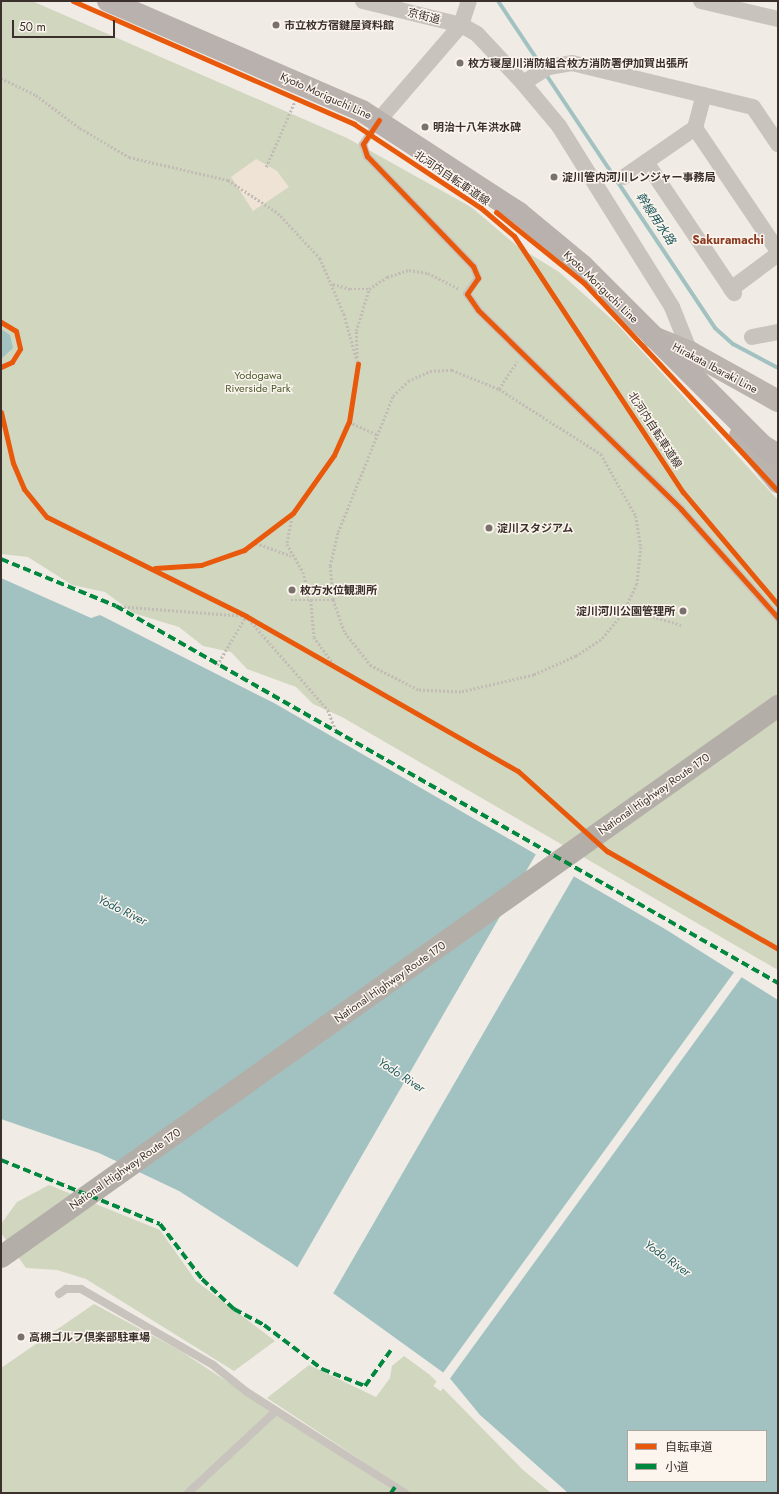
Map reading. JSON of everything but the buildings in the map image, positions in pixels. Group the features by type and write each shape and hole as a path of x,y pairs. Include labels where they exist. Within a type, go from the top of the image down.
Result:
{"highway":[{"name":"National Highway Route 170","path":"1,1257 778,706"}],"main road":[{"name":"Kyoto Moriguchi Line","path":"108,1 379,120 519,213 583,266 650,336 763,446 778,455"},
{"name":"Kyoto Moriguchi Line","path":"650,336 677,372 740,436 778,471"},
{"name":"Hirakata Ibaraki Line","path":"650,336 690,352 778,401"},
{"path":"740,436 778,482"}],"street":[{"name":"京街道","path":"363,1 461,25 477,34 523,83 559,126 667,300 690,352"},
{"path":"379,120 461,25 470,1"},
{"path":"701,1 778,19"},
{"path":"523,83 543,71 572,63 753,107 778,144"},
{"path":"624,177 696,128 704,95"},
{"path":"696,128 778,251"},
{"path":"646,162 732,291 778,254"},
{"path":"752,337 778,332"}],"lane":[{"path":"379,120 363,144 367,156 473,266 478,278 467,294 522,352 681,509 778,618"},
{"path":"60,1294 66,1289 81,1289 213,1365 276,1411 405,1493"},
{"path":"188,1493 276,1411"}],"path":[{"path":"1,78 36,95 80,128 129,157 228,180 278,213 320,258 333,284 358,364"},
{"path":"290,94 304,101"},
{"path":"266,167 297,98"},
{"path":"333,284 350,290 369,289 387,277 409,270 428,272 467,294"},
{"path":"357,371 356,331 369,289"},
{"path":"499,389 522,352"},
{"path":"452,370 468,374 499,389 601,454 620,483 636,516 641,547 637,584 626,608 601,640 576,656 506,684 461,692 418,690 371,666 344,632 333,600 330,566 338,532 376,434 393,396 408,381 430,371 452,370"},
{"path":"346,429 349,420 376,434"},
{"path":"284,520 298,507"},
{"path":"293,513 287,544 291,556 303,572 311,600 314,637 334,665"},
{"path":"250,546 262,538"},
{"path":"256,543 291,556"},
{"path":"291,600 333,600"},
{"path":"116,606 246,616 328,710 336,731"},
{"path":"225,606 266,627"},
{"path":"626,608 681,624"},
{"path":"217,665 246,616"},
{"path":"321,657 341,668"}],"green space":[{"name":"Yodogawa Riverside Park","path":"1,1 32,1 347,138 471,207 517,246 559,272 617,324 778,500 778,970 342,717 313,704 296,687 247,669 231,652 203,646 179,627 133,613 105,592 72,585 28,557 1,554"},
{"path":"49,1185 160,1230 196,1281 275,1341 234,1371 86,1279 57,1270 26,1268 1,1233 1,1224 17,1202"},
{"path":"94,1304 179,1350 397,1493 1,1493 1,1368"},
{"path":"404,1356 430,1375 523,1470 551,1493 411,1493 267,1398 309,1365 376,1397 390,1378 392,1366"}],"shaded area":[{"path":"256,159 277,171 289,187 253,211 231,177"}],"water":[{"path":"1,329 10,335 13,348 1,359"},
{"name":"Yodo River","path":"1,578 91,618 100,615 274,703 665,929 778,1000 778,1493 568,1493 480,1415 448,1376 290,1262 179,1191 99,1153 1,1119"}],"pier":[{"path":"536,854 574,876 311,1332 273,1310"},
{"path":"735,971 742,976 441,1391 433,1386"}],"waterway":[{"name":"幹線用水路","path":"498,1 542,67"},
{"name":"幹線用水路","path":"545,73 715,328 733,344 776,367"}],"marked path":[{"path":"1,559 116,606 778,983"},
{"path":"1,1160 160,1224 202,1279 234,1309 264,1325 322,1369 365,1386 391,1350"},
{"path":"391,1493 395,1487"}],"cycle path":[{"name":"北河内自転車道線","path":"73,1 354,124 481,208 514,236 683,492 778,605"},
{"path":"379,120 363,144 367,156 473,266 478,278 467,294 478,310 681,509 778,618"},
{"path":"496,212 584,283 778,491"},
{"path":"1,322 16,331 20,349 12,362 1,367"},
{"path":"155,568 201,565 244,550 293,513 334,455 349,422 358,364"},
{"path":"1,412 13,463 24,489 47,517 246,616 518,771 607,851 778,949"}],"place":[{"name":"市立枚方宿鍵屋資料館","path":"276,25"},
{"name":"枚方寝屋川消防組合枚方消防署伊加賀出張所","path":"460,63"},
{"name":"明治十八年洪水碑","path":"425,127"},
{"name":"淀川管内河川レンジャー事務局","path":"554,177"},
{"name":"淀川スタジアム","path":"489,528"},
{"name":"枚方水位観測所","path":"292,590"},
{"name":"淀川河川公園管理所","path":"683,611"},
{"name":"高槻ゴルフ倶楽部駐車場","path":"21,1337"}],"district":[{"name":"Sakuramachi","path":"728,241"}]}
